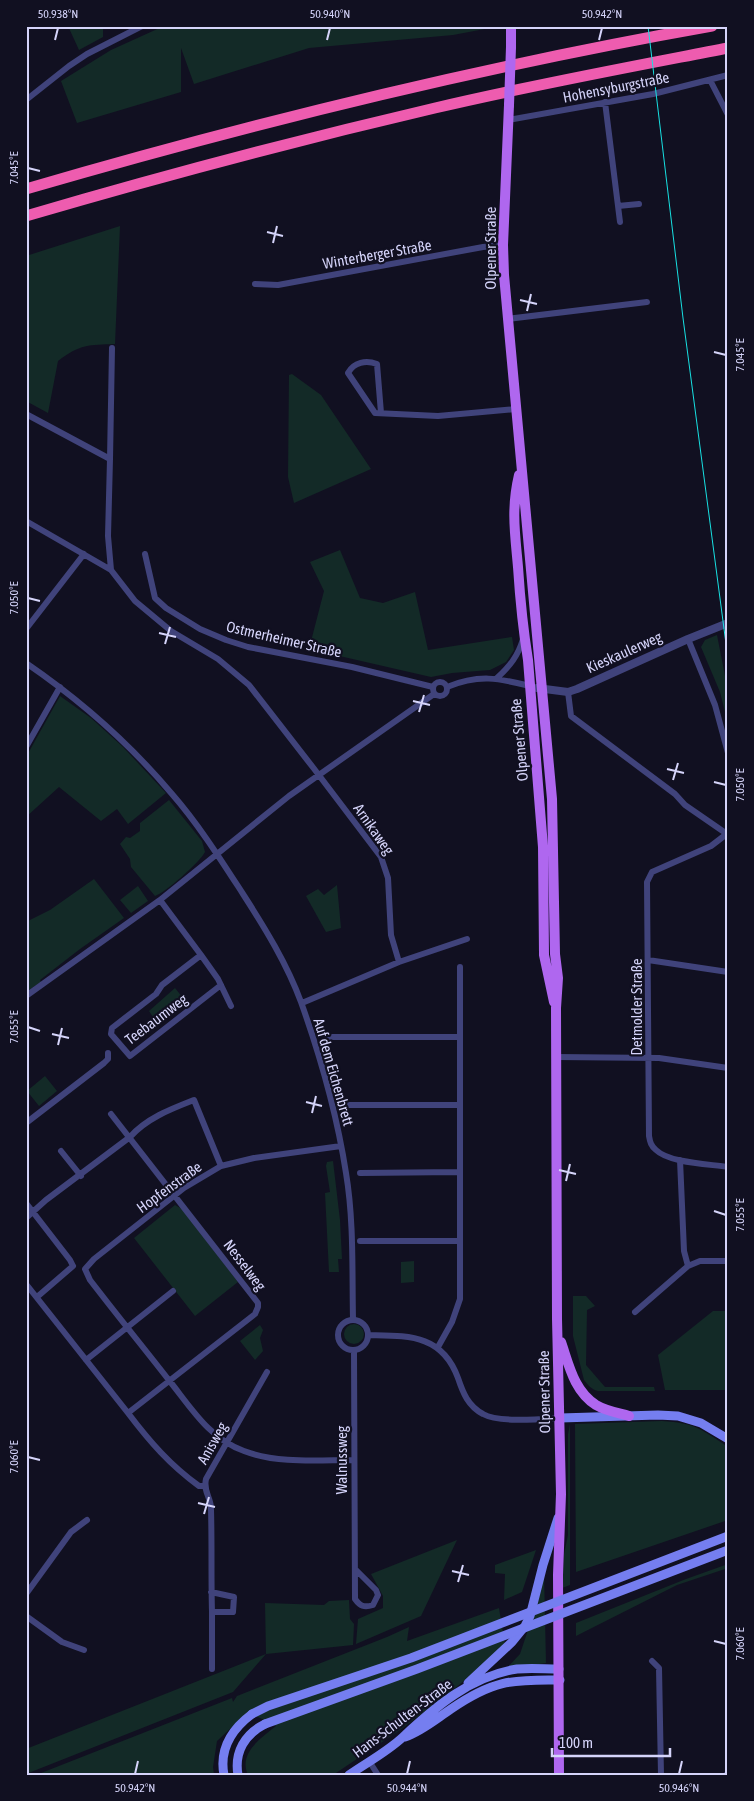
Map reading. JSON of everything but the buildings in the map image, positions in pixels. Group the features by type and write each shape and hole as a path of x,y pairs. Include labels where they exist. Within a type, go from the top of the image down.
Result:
{"highway":[{"path":"662,35 676,26"},
{"path":"26,189 142,155 432,82 712,26"},
{"path":"26,216 158,177 307,138 568,79 728,48"}],"main road":[{"name":"Olpener Straße","path":"511,26 503,245 521,469 525,492 554,822 558,978 556,1057 561,1510 558,1575 559,1775"},
{"name":"Olpener Straße","path":"521,469 514,496 514,524 543,847 544,955 556,1008"},
{"path":"544,955 547,961 550,962 554,960 556,954"},
{"path":"558,1333 572,1376 580,1390 596,1405 630,1416"},
{"path":"560,1418 669,1416 685,1418 713,1430 728,1439"},
{"path":"460,1690 512,1642 525,1626 530,1616 545,1558 561,1510"},
{"path":"224,1775 223,1759 228,1741 239,1724 252,1714 268,1706 411,1658 728,1536"},
{"path":"238,1775 237,1761 242,1745 251,1732 265,1724 417,1669 728,1550"},
{"name":"Hans-Schulten-Straße","path":"349,1775 402,1738 412,1727 460,1690 483,1679 508,1671 530,1668 559,1669"},
{"path":"402,1738 416,1733 467,1698 493,1686 522,1680 560,1680"}],"street":[{"path":"26,100 87,54 142,26"},
{"name":"Hohensyburgstraße","path":"508,120 653,94 728,76"},
{"path":"710,80 728,115"},
{"path":"605,102 620,222"},
{"path":"618,206 639,204"},
{"name":"Winterberger Straße","path":"255,284 278,285 483,247 503,245"},
{"path":"508,319 647,302"},
{"path":"111,570 108,536 112,348"},
{"path":"381,413 377,364 370,361 362,362 351,368 348,373 375,413 438,416 516,409"},
{"path":"26,414 110,459"},
{"path":"26,521 111,570 135,601 171,631 218,659 247,684 319,776"},
{"path":"26,629 84,554"},
{"name":"Ostmerheimer Straße","path":"145,554 155,598 166,608 200,629 248,647 352,668 433,690"},
{"name":"Kieskaulerweg","path":"530,686 568,692 578,689 728,623"},
{"path":"497,678 517,656 524,635"},
{"path":"688,639 715,705 728,753"},
{"path":"26,664 60,686 110,729 166,787 217,854"},
{"path":"447,687 462,681 497,678 530,686"},
{"path":"26,996 160,900 290,796 433,690 435,683 444,683 447,687 447,692 444,696 437,697 433,690"},
{"path":"26,747 60,686"},
{"path":"568,692 571,716 675,794 684,805 727,834"},
{"name":"Arnikaweg","path":"319,776 381,857 389,884 391,936 399,962"},
{"name":"Detmolder Straße","path":"727,834 711,846 652,872 648,876 647,882 649,1136 651,1144 656,1151 680,1160 728,1166"},
{"name":"Auf dem Eichenbrett","path":"217,854 257,916 290,975 302,1003 323,1070 342,1146 351,1206 353,1319"},
{"path":"160,900 201,954 221,985 231,1006"},
{"path":"302,1003 399,962 467,939"},
{"name":"Teebaumweg","path":"201,954 162,985 156,994 112,1028 111,1034 130,1056 221,985"},
{"path":"648,960 728,972"},
{"path":"438,1348 452,1322 460,1298 458,1037 460,967"},
{"path":"327,1037 458,1037"},
{"path":"26,1123 104,1064 108,1059 108,1053"},
{"path":"556,1057 659,1058 728,1068"},
{"path":"26,1218 46,1200 81,1176 130,1137 136,1130 179,1104 194,1100 221,1166"},
{"path":"344,1105 459,1105"},
{"path":"112,1114 175,1196"},
{"name":"Hopfenstraße","path":"86,1269 94,1259 192,1183 221,1166 254,1158 342,1146"},
{"path":"61,1151 81,1176"},
{"path":"680,1160 684,1251 688,1266"},
{"path":"360,1173 458,1172"},
{"name":"Nesselweg","path":"169,1380 255,1314 258,1308 256,1299 175,1196"},
{"path":"26,1203 73,1266"},
{"path":"360,1241 459,1241"},
{"path":"635,1312 688,1266 700,1261 728,1261"},
{"path":"73,1266 86,1269 90,1280 200,1420 226,1443 262,1457 283,1460 354,1460"},
{"path":"37,1297 73,1266"},
{"path":"26,1284 148,1440 171,1465 200,1486 204,1486"},
{"path":"86,1360 173,1291"},
{"path":"353,1319 364,1324 369,1334 366,1344 359,1350 344,1348 338,1340 342,1324 353,1319"},
{"path":"369,1334 415,1337 438,1348 445,1354 452,1365 461,1390 468,1401 484,1415 500,1419 560,1418"},
{"name":"Walnussweg","path":"354,1350 355,1598 362,1606 373,1605 378,1596 376,1590 356,1569"},
{"name":"Anisweg","path":"212,1669 211,1506 204,1486 208,1475 267,1372"},
{"path":"128,1414 169,1380"},
{"path":"26,1594 71,1532 87,1520"},
{"path":"211,1592 234,1597 233,1612 212,1612"},
{"path":"26,1616 62,1642 84,1650"},
{"path":"652,1661 659,1668 661,1775"},
{"path":"369,1761 378,1775"}],"green space":[{"path":"68,26 103,26 103,37 79,50"},
{"path":"164,26 495,27 453,35 309,48 194,84 181,48 181,92 77,123 61,81 111,50"},
{"path":"120,226 115,344 85,346 58,361 48,413 26,401 26,256"},
{"path":"292,374 321,395 371,469 294,503 288,477 289,375"},
{"path":"340,550 360,598 383,603 415,592 428,650 512,637 514,650 506,662 490,670 431,677 309,649 324,591 310,562"},
{"path":"717,635 728,691 728,724 720,692 701,647 705,640"},
{"path":"60,696 91,718 123,747 166,793 128,824 117,809 101,821 59,787 26,817 26,757"},
{"path":"169,800 202,841 205,852 182,877 155,896 131,867 130,859 120,844 126,837 130,838 140,831 140,823"},
{"path":"94,879 124,918 80,949 40,980 41,982 26,992 26,922 50,910"},
{"path":"337,885 341,928 326,932 306,896 318,889 324,895"},
{"path":"138,886 148,901 131,913 120,900"},
{"path":"175,988 187,1003 157,1023 149,1011"},
{"path":"45,1076 57,1091 39,1106 27,1091"},
{"path":"333,1161 340,1220 342,1259 338,1259 339,1272 329,1272 325,1193 330,1192 327,1162"},
{"path":"175,1205 182,1209 238,1282 195,1316 134,1238"},
{"path":"414,1261 414,1282 401,1283 401,1262"},
{"path":"573,1296 586,1296 595,1306 587,1310 586,1365 605,1387 654,1387 655,1391 598,1391 587,1384 584,1380 573,1336"},
{"path":"713,1311 728,1311 728,1390 665,1390 658,1355"},
{"path":"354,1324 361,1327 364,1334 361,1341 354,1344 347,1341 344,1334 347,1327"},
{"path":"260,1325 263,1330 260,1338 263,1351 255,1360 240,1341"},
{"path":"662,1421 690,1425 728,1447 728,1520 576,1572 575,1424"},
{"path":"570,1424 570,1585 562,1588 564,1554 568,1535 568,1434"},
{"path":"457,1540 421,1616 356,1644 358,1619 383,1608 383,1596 371,1574"},
{"path":"536,1550 522,1592 504,1600 505,1574 495,1573 495,1565"},
{"path":"728,1564 728,1568 677,1585 576,1636 576,1623"},
{"path":"544,1573 546,1663 506,1669 520,1654 540,1594"},
{"path":"349,1600 350,1619 354,1624 353,1645 266,1654 265,1603 324,1605 329,1601"},
{"path":"499,1608 505,1645 459,1685 403,1728 333,1775 248,1775 246,1760 249,1753 258,1741 276,1726 248,1712 217,1741 213,1767 214,1775 36,1775 232,1698 233,1702 237,1696 409,1627 407,1641"},
{"path":"266,1654 233,1692 26,1774 26,1749"}],"tram line":[{"path":"648,26 683,318 728,659"}]}
